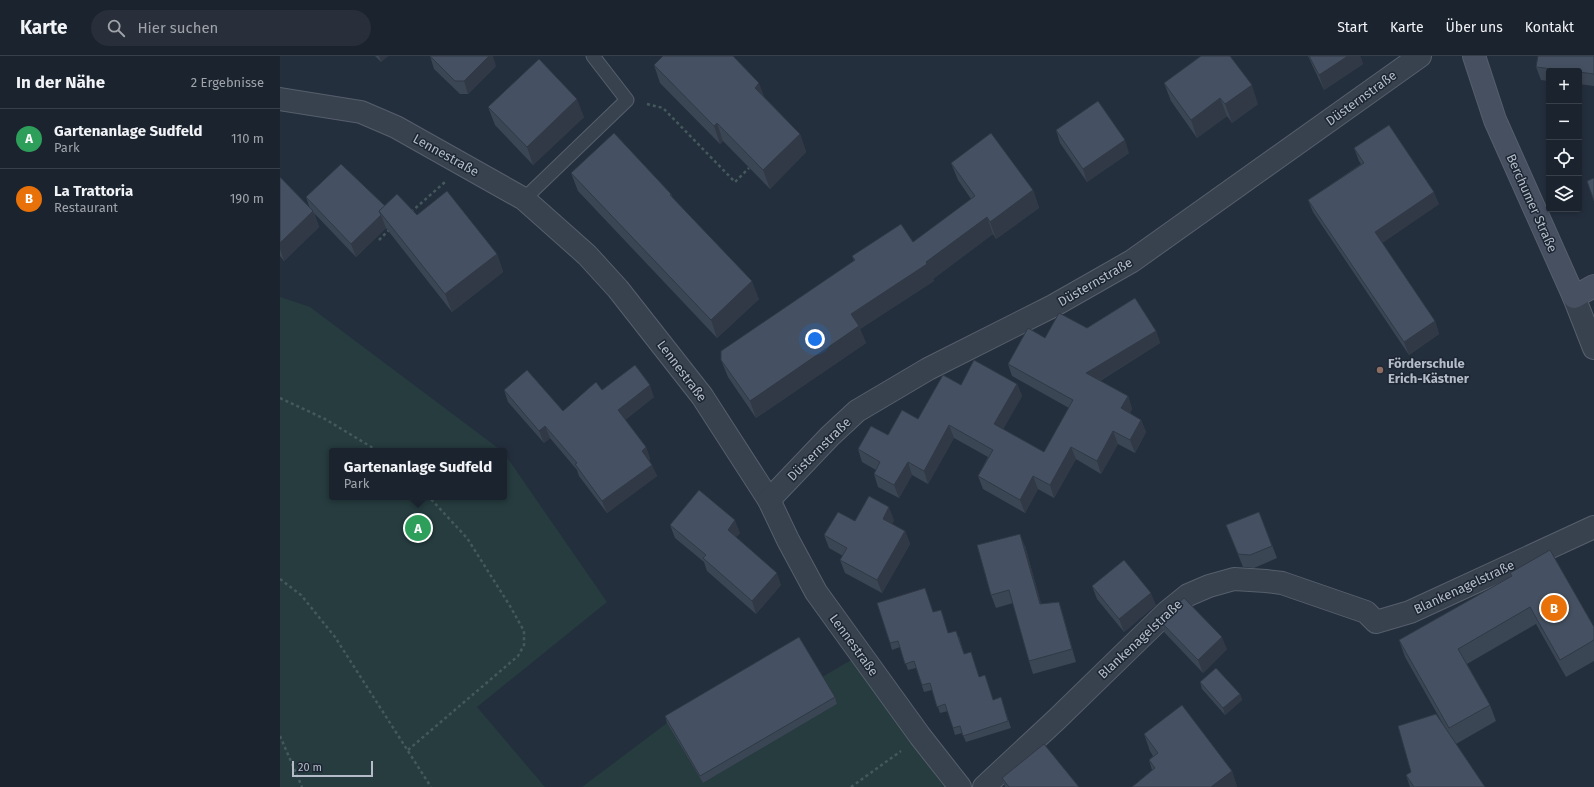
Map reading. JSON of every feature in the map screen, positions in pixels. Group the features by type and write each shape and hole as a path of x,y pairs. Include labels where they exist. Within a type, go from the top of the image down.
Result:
{"main road":[{"name":"Berchumer Straße","path":"1474,56 1495,120 1574,297"},
{"path":"1574,297 1594,286"}],"street":[{"name":"Düsternstraße","path":"769,500 830,436 857,411 928,369 1053,306 1132,261 1420,56"},
{"name":"Lennestraße","path":"280,99 361,112 396,127 524,199 587,255 618,289 702,396 769,500 788,540 816,592 920,736 960,787"},
{"name":"Berchumer Straße","path":"1574,297 1594,348"},
{"name":"Blankenagelstraße","path":"984,787 1057,719 1167,612 1188,595 1209,586 1234,579 1250,579 1282,583 1366,612 1376,622 1410,612 1594,527"}],"lane":[{"path":"524,199 627,100 593,56"}],"path":[{"path":"627,100 663,108 735,182 749,168"},
{"path":"407,214 465,165"},
{"path":"379,240 396,224"},
{"path":"280,398 325,419 374,448"},
{"path":"408,750 518,656 524,645 524,631 490,572 467,538 432,500"},
{"path":"280,579 301,595 335,637 431,787"},
{"path":"280,736 302,787"},
{"path":"851,787 920,736"}],"green space":[{"path":"280,297 310,307 498,448 329,448 329,500 507,500 507,457 607,602 477,707 545,787 280,787"},
{"path":"853,659 944,787 582,787 667,723 703,783 837,704 822,677"}],"building":[{"path":"430,56 489,56 464,81 455,81"},
{"path":"663,56 733,56 759,83 755,88 800,134 763,170 717,123 714,126 654,65"},
{"path":"1201,56 1230,56 1252,85 1225,104 1220,98 1191,120 1164,83"},
{"path":"1309,56 1348,56 1319,75"},
{"path":"1538,56 1594,56 1594,74 1582,72 1582,68 1536,67"},
{"path":"539,59 577,99 527,147 488,107"},
{"path":"1098,101 1125,140 1083,169 1056,130"},
{"path":"1389,125 1434,192 1375,232 1435,321 1404,342 1308,200 1364,163 1354,148"},
{"path":"614,133 671,194 670,195 752,281 711,320 571,173"},
{"path":"991,133 1033,190 990,222 987,217 926,262 927,264 851,314 859,326 750,401 721,360 721,351 855,260 852,256 901,224 913,242 975,196 951,163"},
{"path":"341,164 385,206 379,211 381,215 351,244 306,197"},
{"path":"280,177 313,211 280,243"},
{"path":"1594,178 1594,201 1587,181"},
{"path":"447,191 497,254 445,294 379,211 397,194 417,215"},
{"path":"1135,298 1156,331 1086,373 1128,396 1121,408 1141,420 1130,440 1113,431 1097,461 1071,447 1050,485 1033,476 1020,500 978,476 993,450 949,425 924,471 908,462 894,485 874,474 880,462 858,449 871,426 888,435 902,410 918,419 943,375 961,385 974,360 1017,384 994,424 1044,452 1073,400 1008,364 1028,328 1045,338 1059,313 1087,328"},
{"path":"635,365 650,385 618,410 646,447 642,451 652,465 602,501 575,464 577,463 545,426 539,431 504,390 527,370 563,411 596,382 602,390"},
{"path":"699,490 735,520 728,530 777,573 752,601 703,558 706,555 670,525"},
{"path":"869,496 889,507 883,519 905,531 877,580 840,560 847,548 824,535 838,512 855,521"},
{"path":"1259,512 1272,546 1250,555 1238,554 1226,525"},
{"path":"1020,534 1040,604 1059,602 1072,649 1029,661 1009,590 991,595 977,545"},
{"path":"1550,550 1594,627 1594,640 1560,660 1530,607 1458,649 1490,705 1449,728 1399,640 1512,576 1510,573"},
{"path":"1124,560 1151,593 1119,619 1092,586"},
{"path":"925,588 933,612 941,610 948,633 956,631 964,654 971,652 979,677 985,675 993,700 1001,697 1008,721 963,736 960,726 953,728 945,704 937,707 930,683 922,685 914,661 905,664 898,641 890,643 877,603"},
{"path":"1184,598 1222,637 1198,660 1159,620"},
{"path":"799,637 835,697 700,776 665,716"},
{"path":"1216,668 1240,694 1223,708 1200,682"},
{"path":"1182,705 1232,771 1211,787 1132,787 1155,768 1149,760 1158,753 1144,734"},
{"path":"1436,714 1485,787 1414,787 1406,775 1411,772 1398,726"},
{"path":"1044,744 1079,787 1009,787 1002,778"}],"place":[{"name":"Förderschule Erich-Kästner","path":"1380,370"},
{"name":"Gartenanlage Sudfeld","path":"418,528"},
{"name":"La Trattoria","path":"1554,608"}]}
